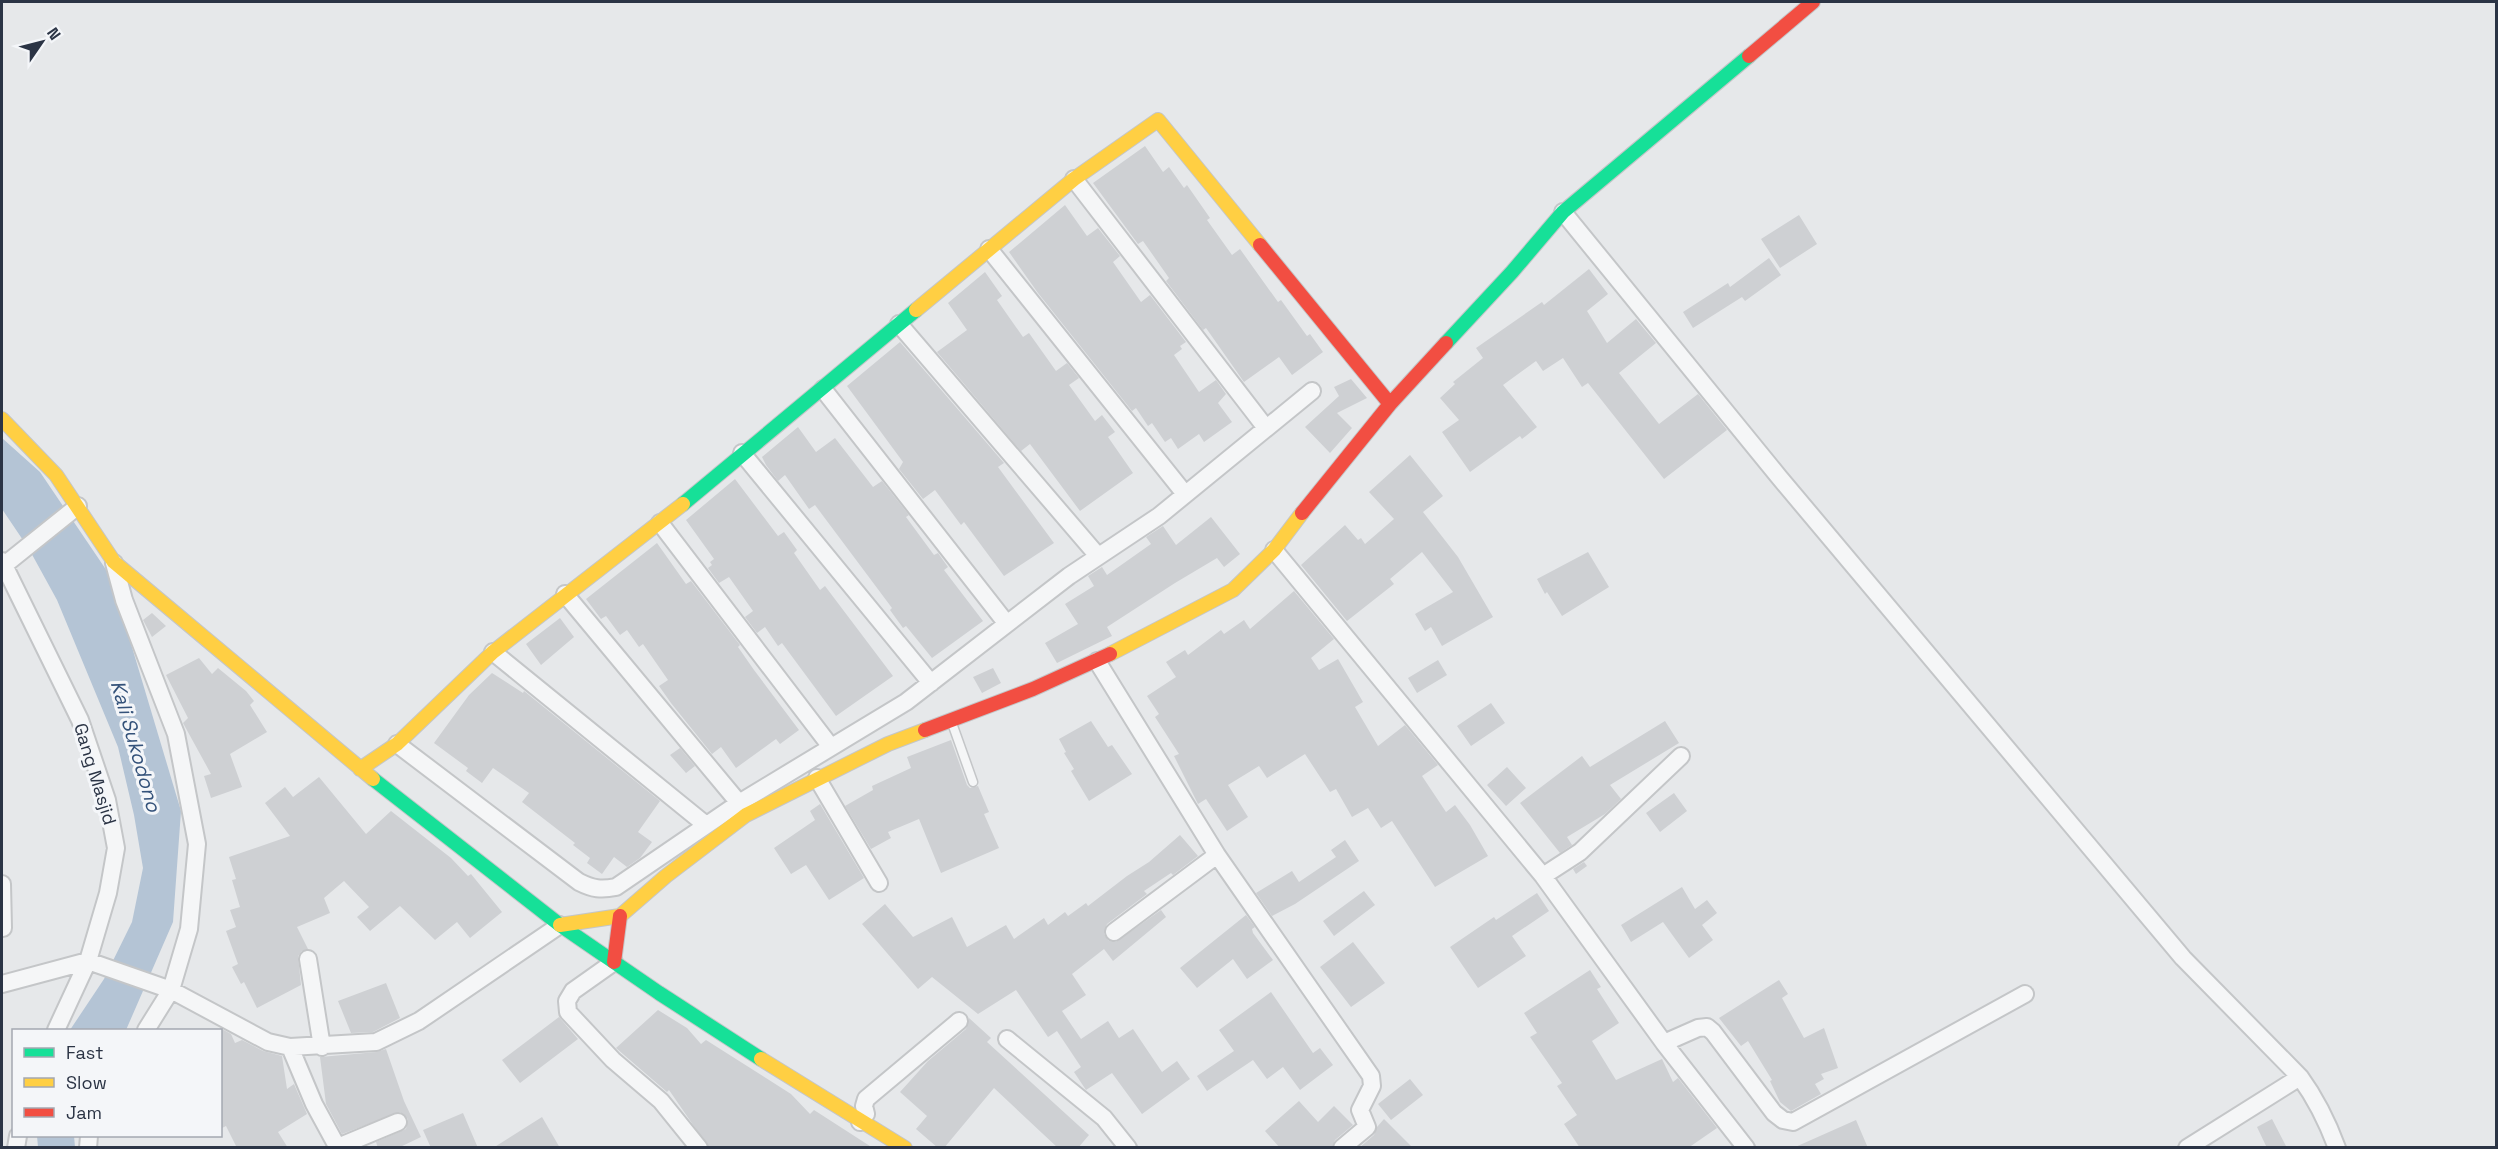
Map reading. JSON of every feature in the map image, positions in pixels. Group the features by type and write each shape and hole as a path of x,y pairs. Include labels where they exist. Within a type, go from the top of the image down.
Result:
{"street":[{"path":"2,984 96,963 166,989 268,1042 290,1047 322,1047 376,1042 419,1021 560,925 626,910 746,815 888,744 1033,689 1097,661 1233,590 1274,550 1324,484 1390,404 1512,272 1563,212 1813,2"},
{"path":"360,769 397,744 493,652 564,594 660,523 741,453 823,389 1074,179 1158,120 1390,404"},
{"path":"1074,179 1266,428"},
{"path":"1563,212 1779,477 2183,958 2300,1077 2318,1105 2337,1148"},
{"path":"989,249 1185,494"},
{"path":"899,324 1098,556"},
{"path":"823,389 1007,624"},
{"path":"397,744 579,882 601,890 616,887 739,803 906,702 1069,576 1159,516 1312,391"},
{"path":"2,419 56,475 114,562 360,769 560,925 860,1122 905,1148"},
{"path":"741,453 931,683"},
{"path":"3,564 76,508"},
{"path":"660,523 831,747"},
{"path":"1274,550 1543,876 1664,1043 1746,1148"},
{"path":"114,562 124,600 176,734 197,844 189,928 166,989 146,1029"},
{"name":"Gang Masjid","path":"3,564 80,720 107,800 116,848 96,963 57,1029"},
{"path":"564,594 739,803"},
{"path":"493,652 706,825"},
{"path":"1097,661 1217,855 1371,1076 1372,1086 1360,1110 1367,1127 1342,1148"},
{"path":"1543,876 1580,852 1681,756"},
{"path":"817,778 879,883"},
{"path":"1114,932 1217,855"},
{"path":"2,884 3,928"},
{"path":"616,887 626,910 614,962 573,991 567,1001 568,1012 613,1060 661,1101 699,1148"},
{"path":"308,959 322,1047"},
{"path":"1664,1043 1698,1028 1707,1027 1774,1113 1783,1120 1793,1122 2025,994"},
{"path":"860,1122 866,1114 864,1106 866,1099 959,1021"},
{"path":"1006,1039 1104,1118 1128,1148"},
{"path":"290,1047 314,1104 338,1147 398,1122"},
{"path":"2187,1148 2300,1077"}],"lane":[{"path":"951,720 973,782"}],"water":[{"name":"Kali Sukodono","path":"2,438 40,472 111,577 181,811 173,922 126,1029 71,1029 104,979 132,922 143,868 134,815 118,747 57,600 29,549 2,509"},
{"path":"37,1137 74,1137 75,1147 38,1147"}],"building":[{"path":"1145,146 1163,172 1169,167 1184,188 1187,185 1210,218 1207,220 1232,255 1240,249 1278,302 1281,300 1307,336 1310,334 1323,352 1292,375 1279,357 1244,382 1206,328 1203,330 1166,281 1169,278 1143,241 1138,244 1093,183"},
{"path":"1065,205 1087,236 1098,228 1120,256 1113,262 1141,302 1150,295 1186,342 1180,346 1182,349 1174,355 1199,392 1216,380 1226,394 1218,403 1232,422 1204,442 1199,434 1178,449 1171,438 1165,442 1152,423 1148,426 1136,408 1132,411 1038,293 1009,252"},
{"path":"1799,215 1817,244 1780,268 1761,239"},
{"path":"1769,258 1781,275 1745,301 1742,297 1693,328 1683,312 1728,283 1730,287"},
{"path":"1589,269 1608,294 1587,311 1607,343 1636,319 1656,343 1619,373 1659,424 1698,394 1727,430 1664,479 1588,383 1582,387 1563,358 1543,371 1536,361 1503,385 1537,427 1522,439 1520,436 1470,472 1442,432 1459,420 1440,398 1455,384 1453,382 1483,358 1476,348 1542,302 1544,305"},
{"path":"985,272 1002,296 997,300 1023,337 1029,333 1056,371 1067,363 1079,378 1069,385 1095,421 1102,415 1115,432 1108,437 1133,473 1080,511 1030,444 1021,451 937,352 967,330 948,303"},
{"path":"900,342 1004,463 998,467 1054,543 1004,576 964,522 961,525 935,490 923,499 899,469 903,462 847,386"},
{"path":"1351,379 1367,398 1337,413 1352,428 1330,453 1305,427 1339,396 1334,387"},
{"path":"798,427 816,452 835,438 873,487 882,481 909,515 906,517 934,555 938,553 948,567 944,570 983,621 932,658 906,626 903,628 890,610 892,608 815,505 809,509 785,475 778,481 766,465 762,457"},
{"path":"1410,455 1443,496 1423,512 1458,557 1493,617 1442,646 1431,627 1425,631 1415,614 1453,592 1422,552 1390,579 1394,584 1347,621 1301,565 1345,525 1358,540 1361,538 1365,544 1394,519 1369,492"},
{"path":"735,479 778,536 784,532 797,550 794,553 820,590 825,586 893,676 836,716 782,643 778,646 765,627 757,633 745,617 753,611 729,577 719,583 708,568 714,559 686,520"},
{"path":"1211,517 1240,554 1224,567 1217,558 1175,583 1107,627 1112,636 1057,663 1045,643 1078,624 1065,604 1094,586 1088,576 1102,567 1107,575 1151,544 1146,537 1163,526 1176,545"},
{"path":"657,543 686,584 691,581 740,645 738,647 799,730 780,744 776,739 736,768 721,747 712,754 671,703 659,686 668,680 643,644 639,647 627,630 620,635 606,616 601,619 586,599"},
{"path":"1588,552 1609,587 1562,616 1537,579"},
{"path":"1294,591 1334,639 1311,658 1319,670 1338,659 1363,702 1355,707 1378,746 1405,725 1438,765 1422,776 1446,812 1455,805 1488,856 1435,887 1392,821 1381,828 1368,808 1352,817 1336,789 1330,792 1305,754 1267,778 1259,766 1228,785 1248,817 1227,831 1206,799 1198,804 1174,756 1179,754 1155,717 1159,714 1147,696 1176,677 1166,662 1185,650 1188,655 1221,630 1224,634 1244,620 1250,629"},
{"path":"152,613 166,626 152,637 143,620"},
{"path":"560,618 574,637 541,665 526,644"},
{"path":"199,658 212,674 218,668 246,691 254,701 250,705 267,732 230,754 242,787 211,798 204,776 211,774 183,723 188,718 166,675"},
{"path":"1438,660 1447,675 1417,693 1408,678"},
{"path":"993,668 1001,683 982,693 973,677"},
{"path":"492,673 523,693 524,691 660,801 638,832 652,842 640,858 627,867 614,857 602,874 587,863 590,858 573,845 575,843 522,802 529,793 493,768 482,783 466,771 468,768 434,743 469,695"},
{"path":"1491,703 1505,723 1471,746 1457,726"},
{"path":"1091,721 1108,747 1112,745 1132,774 1089,801 1071,771 1074,769 1059,739"},
{"path":"1665,721 1679,743 1610,785 1621,799 1605,814 1567,837 1572,845 1560,853 1520,803 1582,756 1590,767"},
{"path":"951,740 967,785 970,788 978,786 989,812 984,814 999,848 941,873 919,819 888,832 891,838 871,849 845,806 873,790 872,786 911,768 907,757"},
{"path":"680,748 695,766 686,773 670,755"},
{"path":"1507,767 1526,788 1506,806 1487,785"},
{"path":"319,777 366,834 391,811 451,858 468,876 471,874 502,912 470,938 457,922 435,940 400,906 370,931 357,917 369,907 344,881 324,898 330,913 297,927 308,949 302,951 298,956 301,985 257,1008 244,982 241,984 232,967 238,964 226,931 236,927 230,910 240,907 232,880 236,879 229,857 290,836 265,803 285,787 293,797"},
{"path":"1674,793 1687,811 1660,832 1646,813"},
{"path":"820,804 864,878 829,900 806,865 791,874 774,848 815,820 810,811"},
{"path":"1180,835 1198,856 1173,875 1171,873 1144,891 1147,894 1107,924 1104,934 1109,941 1116,942 1161,910 1166,917 1113,961 1104,949 1072,974 1086,995 1062,1011 1081,1039 1108,1021 1119,1038 1133,1029 1162,1072 1177,1061 1190,1079 1142,1114 1112,1073 1086,1090 1074,1072 1081,1067 1057,1031 1048,1037 1016,990 978,1014 932,977 918,989 862,924 885,904 913,937 952,917 967,947 1006,925 1014,939 1044,918 1048,925 1065,912 1068,916 1086,903 1088,906 1149,862"},
{"path":"1345,840 1359,861 1295,904 1272,916 1256,893 1292,871 1299,882 1336,857 1331,850"},
{"path":"1584,862 1587,866 1576,874 1573,869"},
{"path":"1682,887 1695,909 1707,900 1717,913 1702,925 1713,940 1689,958 1663,922 1631,942 1621,925"},
{"path":"1364,891 1375,905 1334,936 1323,921"},
{"path":"1537,893 1549,911 1512,936 1526,956 1478,988 1450,947 1494,917 1496,920"},
{"path":"1246,915 1255,927 1252,929 1253,933 1273,960 1247,979 1233,959 1197,988 1180,968"},
{"path":"1353,942 1385,983 1351,1007 1320,967"},
{"path":"1590,970 1601,987 1597,989 1619,1023 1592,1041 1616,1080 1662,1059 1673,1082 1678,1078 1717,1128 1688,1148 1580,1148 1564,1124 1577,1115 1557,1086 1562,1083 1530,1037 1537,1033 1524,1013"},
{"path":"1779,980 1788,994 1782,998 1804,1038 1824,1028 1838,1068 1821,1074 1824,1079 1815,1084 1821,1094 1791,1111 1780,1102 1770,1081 1772,1080 1748,1041 1741,1046 1719,1018"},
{"path":"386,983 400,1018 373,1032 351,1033 338,1001"},
{"path":"1271,992 1313,1053 1320,1048 1333,1065 1300,1090 1283,1067 1267,1079 1253,1060 1207,1091 1197,1076 1234,1051 1219,1030"},
{"path":"658,1010 687,1028 701,1044 706,1040 791,1094 810,1114 814,1110 873,1148 709,1148 669,1090 667,1092 616,1048"},
{"path":"559,1017 578,1039 520,1083 502,1060"},
{"path":"969,1018 991,1038 987,1042 1089,1135 1078,1148 1058,1148 994,1088 944,1148 938,1148 916,1129 927,1116 900,1092 928,1061 966,1029"},
{"path":"222,1029 231,1034 235,1043 242,1040 263,1051 282,1056 287,1089 294,1084 307,1114 278,1132 288,1148 237,1148 226,1126 222,1128"},
{"path":"386,1049 404,1101 421,1137 398,1148 378,1148 376,1142 406,1129 408,1119 400,1112 342,1134 326,1104 320,1057 377,1052"},
{"path":"1410,1079 1423,1095 1391,1120 1378,1104"},
{"path":"1299,1101 1318,1122 1334,1106 1353,1125 1335,1140 1332,1148 1280,1148 1265,1131"},
{"path":"463,1113 478,1148 431,1148 423,1130"},
{"path":"542,1117 560,1148 493,1148"},
{"path":"1384,1119 1413,1148 1359,1148 1374,1135"},
{"path":"2272,1119 2287,1148 2267,1148 2257,1127"},
{"path":"1856,1120 1868,1148 1793,1148"}],"traffic: fast":[{"path":"1446,343 1512,272 1563,212 1749,56"},
{"path":"683,504 916,310"},
{"path":"373,779 560,925 761,1059"}],"traffic: slow":[{"path":"916,310 1074,179 1158,120 1260,245"},
{"path":"2,419 56,475 114,562 373,779"},
{"path":"360,769 397,744 493,652 683,504"},
{"path":"1110,654 1233,590 1274,550 1302,513"},
{"path":"560,925 620,916 666,876 746,815 888,744 925,730"},
{"path":"761,1059 905,1148"}],"traffic: jam":[{"path":"1749,56 1813,2"},
{"path":"1260,245 1390,404"},
{"path":"1302,513 1390,404 1446,343"},
{"path":"925,730 1033,689 1110,654"},
{"path":"614,962 620,916"}]}
